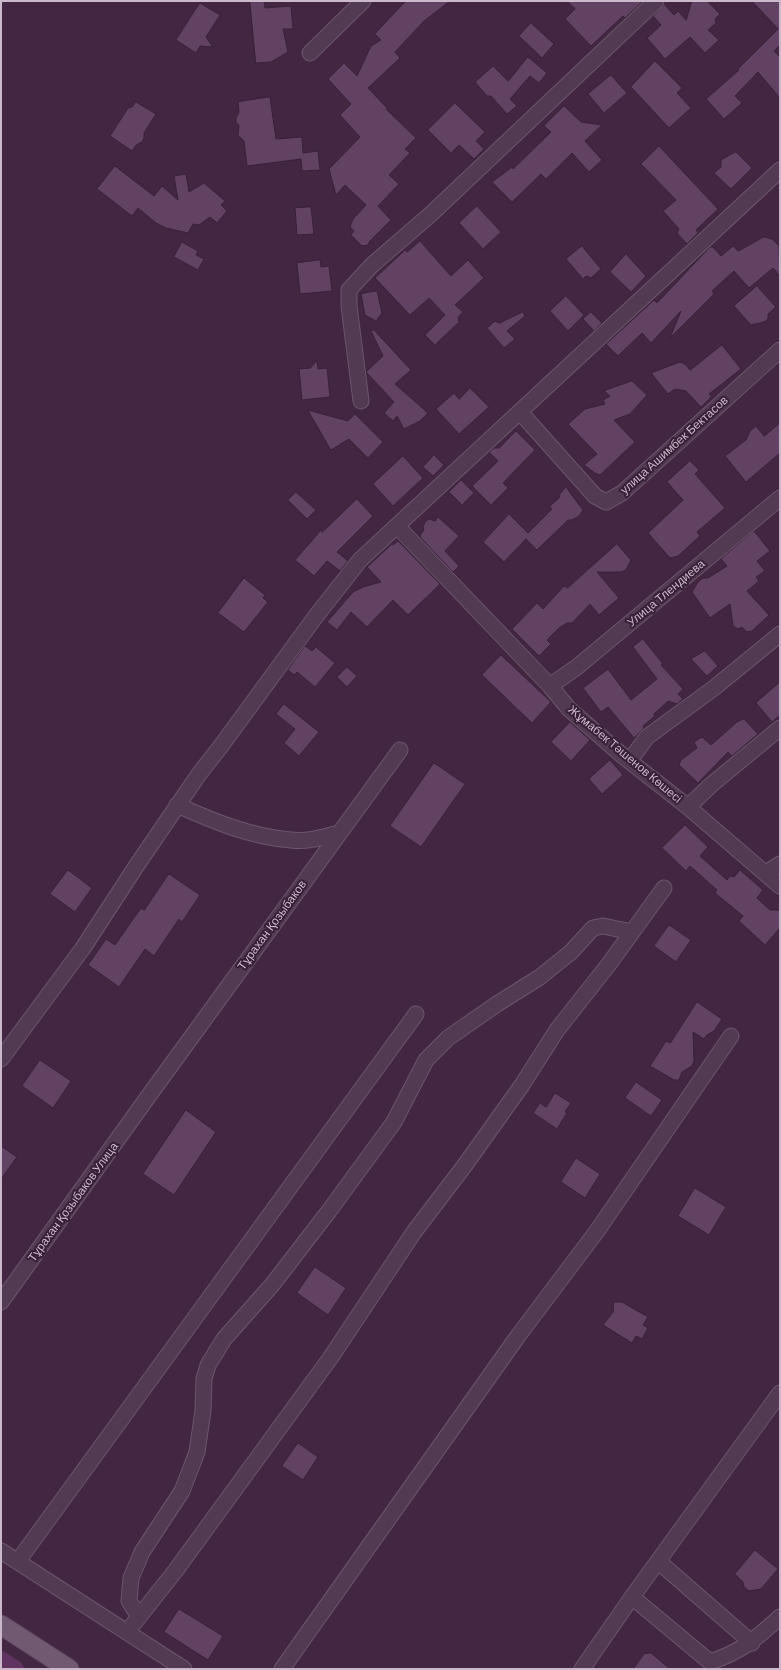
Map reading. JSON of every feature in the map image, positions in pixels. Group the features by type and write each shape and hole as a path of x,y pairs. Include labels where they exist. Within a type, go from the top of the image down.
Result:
{"main road":[{"path":"1,1625 69,1669"}],"street":[{"path":"310,53 363,1"},
{"path":"361,401 349,306 349,290 372,265 431,214 656,1"},
{"path":"1,1060 83,948 177,806 316,616 360,560 780,170"},
{"name":"улица Ашимбек Бектасов","path":"520,412 595,496 606,502 622,493 780,350"},
{"name":"Улица Тлендиева","path":"550,686 578,667 780,498"},
{"name":"Жұмабек Тәшенов Көшесі","path":"397,526 550,686 570,709 780,886"},
{"path":"630,760 647,737 714,688 780,634"},
{"path":"688,807 711,785 780,728"},
{"name":"Тұрахан Қозыбаков","path":"145,1101 400,750"},
{"path":"177,806 232,828 291,841 316,839 339,833"},
{"path":"766,873 780,864"},
{"path":"127,1632 176,1570 326,1364 414,1232 465,1165 522,1085 557,1030 664,888"},
{"path":"139,1617 129,1601 131,1578 142,1552 182,1491 197,1452 203,1411 204,1379 208,1365 224,1339 277,1279 394,1122 426,1060 448,1038 497,1004 540,977 571,952 593,928 603,926 632,932"},
{"path":"18,1561 416,1014"},
{"path":"282,1669 513,1343 597,1231 731,1036"},
{"name":"Тұрахан Қозыбаков Улица","path":"1,1302 7,1283 145,1101"},
{"path":"582,1669 780,1394"},
{"path":"1,1551 184,1669"},
{"path":"659,1562 752,1643"},
{"path":"632,1598 715,1665 752,1643 780,1616"}],"building":[{"path":"250,1 264,1 265,8 291,6 293,29 283,29 288,52 271,62 256,63"},
{"path":"406,1 450,1 424,21 395,52 400,58 368,88 387,108 386,109 416,138 405,149 410,153 389,175 399,184 378,206 391,220 370,241 368,245 362,246 351,235 354,231 350,227 353,219 366,205 345,185 336,195 329,169 360,137 340,115 351,104 328,79 344,63 357,76 371,46 381,40 375,34"},
{"path":"567,1 643,1 625,18 623,16 591,46 565,19 575,9"},
{"path":"692,1 707,1 720,14 715,19 716,23 708,30 719,40 705,53 690,37 665,59 647,38 661,25 653,16 664,4 674,15 678,11 686,20"},
{"path":"752,1 780,1 780,45 774,51 780,57 780,98 758,72 735,96 742,103 724,119 706,99 739,70 738,69 778,29"},
{"path":"200,3 220,15 206,37 213,47 200,46 196,53 176,40"},
{"path":"531,23 554,44 542,58 519,36"},
{"path":"528,57 547,73 539,83 530,76 510,99 517,106 507,114 491,96 487,96 475,82 493,66 508,81"},
{"path":"655,61 682,88 677,93 691,108 669,128 631,87"},
{"path":"611,75 627,93 604,113 588,94"},
{"path":"270,97 276,139 302,137 303,153 318,151 320,170 302,171 301,159 247,166 244,141 238,135 239,125 236,123 236,118 239,112 238,102"},
{"path":"136,102 156,114 144,133 142,142 136,145 132,151 110,136 128,108 132,107"},
{"path":"455,103 485,132 476,141 484,149 474,159 459,145 451,153 428,130"},
{"path":"564,106 581,122 602,125 585,141 602,160 589,172 572,153 546,179 541,174 512,202 492,182 512,167 513,169 551,132 544,126"},
{"path":"659,146 718,209 696,230 698,233 687,244 677,233 679,229 663,211 676,200 641,164"},
{"path":"736,152 752,168 731,189 714,173 721,167 721,160"},
{"path":"115,166 154,196 162,186 178,200 174,176 186,174 189,192 204,183 225,201 221,205 227,211 217,223 210,217 199,225 193,224 188,233 166,228 156,223 138,208 132,216 97,189"},
{"path":"477,206 501,232 483,249 459,223"},
{"path":"311,207 314,234 297,235 295,208"},
{"path":"764,237 772,239 779,246 780,276 773,268 749,288 734,271 712,291 714,294 670,338 681,311 651,343 642,333 618,356 606,344 654,300 657,303 710,247 713,247 721,256 733,246 738,251"},
{"path":"420,241 451,276 468,260 484,278 455,305 463,312 458,317 459,322 435,345 425,335 445,315 429,298 410,315 375,278 405,250 407,252"},
{"path":"182,242 198,251 196,255 204,259 198,270 174,257"},
{"path":"582,246 601,269 591,278 586,276 583,279 566,259"},
{"path":"626,254 646,276 631,292 610,272"},
{"path":"320,260 321,267 329,266 332,291 300,294 297,263"},
{"path":"757,286 776,307 768,314 768,319 764,322 751,325 734,306"},
{"path":"377,291 382,313 376,321 365,315 361,294"},
{"path":"566,296 584,315 568,331 550,311"},
{"path":"523,312 525,316 507,331 515,339 504,348 487,328 495,321 499,323"},
{"path":"591,312 602,323 594,331 583,319"},
{"path":"374,330 411,370 395,384 428,413 420,421 404,429 397,416 393,421 384,413 394,402 366,372 383,356 371,331"},
{"path":"722,345 741,369 709,394 712,396 701,407 686,391 675,389 668,394 651,373 680,362 685,364 690,370"},
{"path":"317,361 318,369 327,368 330,397 302,400 299,369 310,368"},
{"path":"632,381 647,395 630,414 614,420 635,442 600,475 584,465 597,454 568,424 585,409 605,404 603,400 610,396 604,391"},
{"path":"470,388 489,407 459,434 436,409 454,393 459,399"},
{"path":"308,410 348,421 355,414 383,442 368,458 349,439 331,450"},
{"path":"780,423 780,453 746,482 725,456 746,440 750,431 756,426 764,436"},
{"path":"516,431 535,450 503,483 508,488 491,505 472,486 498,461 489,452 494,448 499,448"},
{"path":"434,455 444,465 433,476 423,467"},
{"path":"403,456 423,478 393,506 373,484"},
{"path":"690,461 699,470 695,474 725,508 697,532 700,536 678,556 670,558 648,533 683,500 667,482"},
{"path":"461,480 474,493 462,505 449,492"},
{"path":"566,487 583,510 579,516 572,520 568,520 537,550 526,539 504,562 483,542 509,514 528,533 552,509 549,507 559,498 560,494"},
{"path":"296,492 316,510 307,519 288,500"},
{"path":"357,499 373,516 337,552 348,561 340,571 327,561 314,576 295,560 321,530 322,532"},
{"path":"438,517 459,536 445,551 459,566 453,572 421,538 420,535 424,530 423,527 425,522 429,519 435,521"},
{"path":"754,531 770,551 757,561 765,571 756,577 759,581 747,591 769,615 752,631 747,632 742,627 738,629 733,626 730,604 710,618 692,592 698,582 703,578 708,578 727,566 721,559"},
{"path":"398,541 440,584 408,615 393,600 367,627 351,612 337,630 327,622 353,592 363,587 381,582 367,567 392,544 393,545"},
{"path":"617,544 631,560 626,570 621,572 597,572 619,598 599,615 590,604 572,623 567,623 559,628 547,640 551,644 539,656 512,629 537,603 543,609 564,586 567,588"},
{"path":"244,578 265,595 263,598 268,602 244,632 218,613"},
{"path":"643,639 663,664 661,665 683,689 678,694 683,699 677,704 668,701 654,714 655,716 643,726 644,728 634,738 608,707 601,712 583,688 608,669 631,700 657,679 633,647"},
{"path":"305,646 312,651 316,647 335,663 315,687 297,672 294,675 288,670"},
{"path":"705,651 718,666 707,676 691,659"},
{"path":"501,655 551,702 532,723 482,675"},
{"path":"347,667 357,676 347,687 337,677"},
{"path":"780,682 780,715 772,722 756,703"},
{"path":"284,704 319,732 299,756 284,743 295,729 276,714"},
{"path":"744,719 758,734 732,756 728,752 698,783 679,765 681,760 697,748 694,742 702,737 711,745 737,722"},
{"path":"570,722 590,740 571,761 551,742"},
{"path":"610,760 623,775 602,794 589,779"},
{"path":"434,763 465,784 421,847 390,826"},
{"path":"685,825 708,847 700,856 727,880 730,876 734,877 740,870 763,890 757,898 770,910 780,910 780,928 765,945 739,921 743,916 715,893 717,890 690,866 686,871 662,848"},
{"path":"68,870 92,888 75,912 50,894"},
{"path":"169,874 200,895 182,922 179,919 154,956 145,949 119,987 88,965 106,939 115,945 141,908 144,910"},
{"path":"669,925 691,940 676,962 654,946"},
{"path":"697,1002 722,1019 714,1031 707,1035 704,1039 693,1032 694,1061 692,1066 682,1072 679,1080 674,1080 650,1066 666,1041 670,1043"},
{"path":"40,1060 71,1081 53,1108 22,1086"},
{"path":"636,1082 662,1100 651,1116 625,1098"},
{"path":"555,1093 571,1103 565,1112 567,1113 557,1129 533,1113 540,1103 546,1107"},
{"path":"186,1110 216,1132 174,1195 143,1174"},
{"path":"1,1146 17,1157 1,1179"},
{"path":"576,1158 600,1174 585,1198 561,1182"},
{"path":"695,1188 726,1207 709,1235 678,1216"},
{"path":"315,1267 346,1288 328,1315 297,1293"},
{"path":"614,1302 622,1302 648,1317 643,1325 648,1328 642,1339 636,1336 632,1343 603,1325 613,1312"},
{"path":"298,1443 318,1457 303,1480 282,1466"},
{"path":"755,1550 778,1569 761,1589 749,1591 744,1587 743,1582 735,1574"},
{"path":"179,1609 223,1636 208,1660 164,1632"},
{"path":"651,1653 670,1669 633,1669 644,1654"}],"waterway":[{"path":"1,1659 16,1669"}]}
